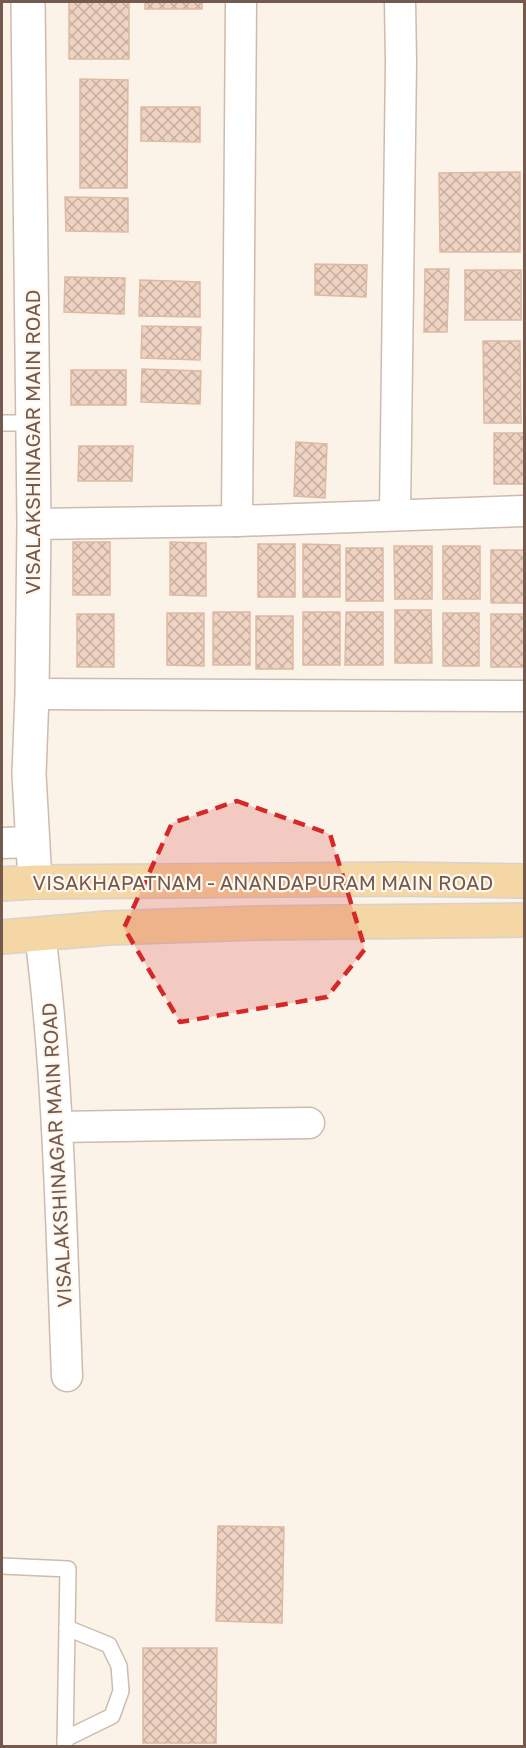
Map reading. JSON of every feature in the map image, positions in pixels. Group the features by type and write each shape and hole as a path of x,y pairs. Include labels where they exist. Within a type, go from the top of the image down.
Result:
{"main road":[{"name":"VISAKHAPATNAM - ANANDAPURAM MAIN ROAD","path":"2,884 396,879 525,881"},
{"name":"VISAKHAPATNAM - ANANDAPURAM MAIN ROAD","path":"2,937 108,927 525,920"}],"street":[{"name":"VISALAKSHINAGAR MAIN ROAD","path":"28,2 17,423 34,525 32,694 29,774 17,843 35,882"},
{"path":"237,521 241,2"},
{"path":"395,514 400,2"},
{"path":"34,525 525,511"},
{"path":"32,694 525,696"},
{"name":"VISALAKSHINAGAR MAIN ROAD","path":"40,934 49,1001 57,1127 67,1376"},
{"path":"57,1127 309,1123"}],"lane":[{"path":"2,1566 68,1569 65,1743"},
{"path":"65,1743 111,1716 121,1691 119,1666 109,1646 67,1628"}],"highlighted area":[{"path":"237,801 330,834 365,949 327,997 180,1022 124,928 172,823"}],"building":[{"path":"69,2 129,2 129,59 69,59"},
{"path":"145,2 202,2 202,9 145,9"},
{"path":"80,79 128,80 127,188 80,188"},
{"path":"141,107 200,107 200,142 141,141"},
{"path":"520,172 520,252 440,252 439,173"},
{"path":"65,197 128,198 128,232 66,231"},
{"path":"315,264 367,265 366,297 315,295"},
{"path":"425,269 449,269 447,332 424,332"},
{"path":"465,270 521,270 521,320 465,320"},
{"path":"65,277 125,278 124,314 64,312"},
{"path":"140,280 200,282 200,317 139,316"},
{"path":"142,326 201,327 200,360 141,358"},
{"path":"483,341 520,341 521,423 484,423"},
{"path":"142,369 201,371 200,404 141,402"},
{"path":"71,370 126,370 126,405 71,405"},
{"path":"494,433 524,433 524,484 494,484"},
{"path":"296,442 327,444 325,498 294,496"},
{"path":"79,446 133,446 132,481 78,481"},
{"path":"73,542 110,542 110,595 73,595"},
{"path":"170,542 206,543 206,596 170,595"},
{"path":"258,544 295,544 295,597 258,597"},
{"path":"303,544 340,545 340,597 303,597"},
{"path":"394,546 432,546 432,599 395,599"},
{"path":"443,546 480,546 480,599 443,599"},
{"path":"346,548 383,548 383,601 346,601"},
{"path":"491,550 524,550 524,603 491,603"},
{"path":"395,610 431,610 432,663 395,663"},
{"path":"213,612 250,612 250,665 213,665"},
{"path":"303,612 340,612 340,665 303,665"},
{"path":"346,612 383,612 383,665 345,665"},
{"path":"167,613 204,613 204,666 167,665"},
{"path":"443,613 479,613 479,666 443,666"},
{"path":"77,614 114,614 114,667 77,667"},
{"path":"491,614 524,614 524,667 491,667"},
{"path":"256,616 293,616 293,669 256,669"},
{"path":"218,1526 284,1527 282,1623 216,1621"},
{"path":"143,1648 217,1648 216,1743 143,1743"}]}
